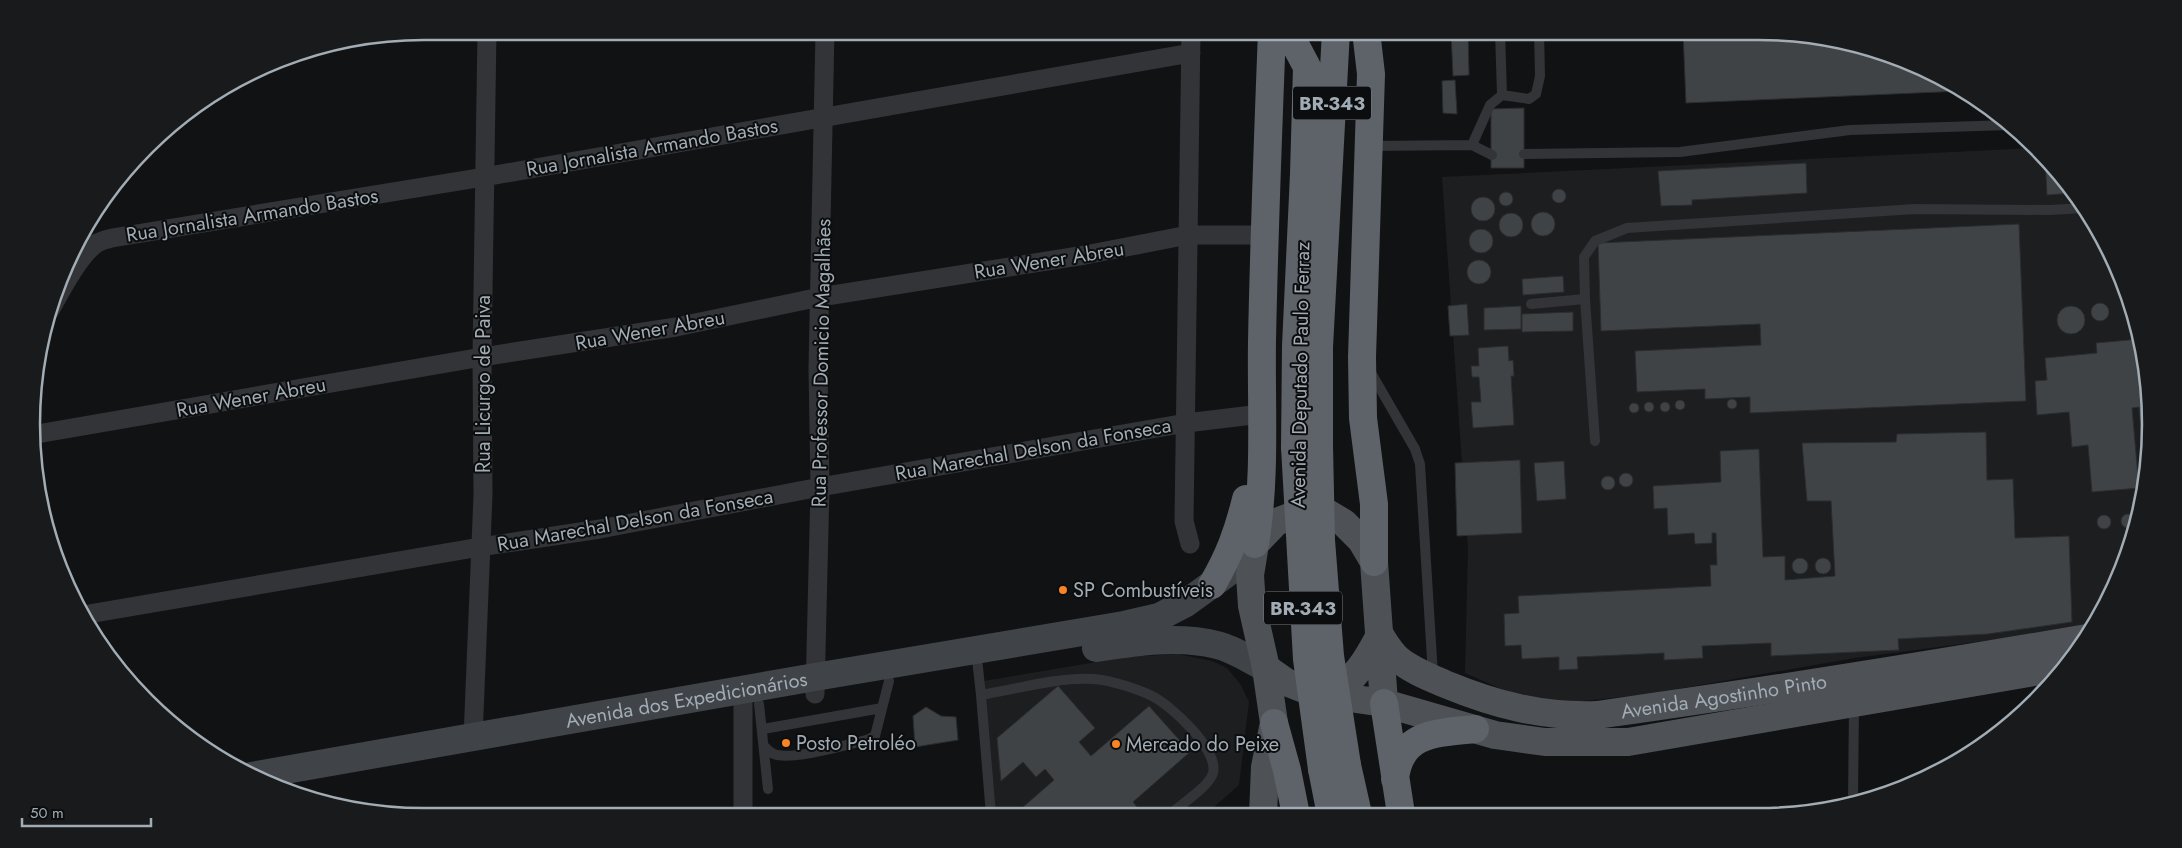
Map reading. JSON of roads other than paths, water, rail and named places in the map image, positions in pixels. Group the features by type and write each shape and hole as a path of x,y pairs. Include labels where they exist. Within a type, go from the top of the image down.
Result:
{"highway":[{"path":"1254,544 1262,497 1261,418 1264,235 1272,40"},
{"name":"BR-343","path":"1293,40 1307,67 1316,174"},
{"name":"BR-343","path":"1316,174 1335,40"},
{"path":"1367,40 1371,74 1370,146 1363,286 1362,357 1363,418 1374,504 1374,562"},
{"name":"Avenida Deputado Paulo Ferraz","path":"1316,174 1296,346 1307,446 1307,659 1335,767 1355,808"},
{"path":"1212,585 1228,558 1239,529 1261,418"},
{"path":"1384,703 1400,808"},
{"path":"1274,723 1287,770 1295,808"},
{"path":"1395,781 1396,766 1399,759 1412,742 1439,732 1475,729"},
{"name":"Avenida Deputado Paulo Ferraz","path":"1332,808 1335,767"}],"main road":[{"path":"1124,634 1186,603 1212,585 1232,569 1276,522 1304,511 1324,511 1344,523 1361,540 1374,562 1384,703"},
{"path":"1254,544 1250,575 1252,606 1266,668 1274,723 1265,767 1263,808"},
{"path":"1124,634 1189,639 1218,645 1266,668 1286,682 1314,693 1331,694 1344,686 1358,673 1380,635"},
{"name":"Avenida dos Expedicionários","path":"295,786 752,707 815,685 1124,634"},
{"name":"Avenida Agostinho Pinto","path":"1380,635 1397,658 1434,679 1484,699 1549,715 1597,715 1820,680 1898,670 2075,640"},
{"name":"Avenida dos Expedicionários","path":"815,685 889,681 977,658"},
{"name":"Avenida Agostinho Pinto","path":"1331,694 1384,703 1495,735 1545,742 1628,742 2054,669"},
{"name":"Avenida dos Expedicionários","path":"266,774 473,738 752,707"}],"street":[{"name":"Rua Licurgo de Paiva","path":"473,738 483,495 482,357 486,40"},
{"name":"Rua Professor Domicio Magalhães","path":"815,685 820,487 818,368 825,40"},
{"name":"Rua Marechal Delson da Fonseca","path":"1190,544 1184,521 1191,40"},
{"name":"Rua Jornalista Armando Bastos","path":"68,279 97,243 112,238 484,177 824,116 1191,54"},
{"name":"Rua Wener Abreu","path":"40,433 482,357 676,326 820,297 1085,255 1188,235 1264,235"},
{"name":"Rua Marechal Delson da Fonseca","path":"90,614 480,547 600,529 820,487 1186,423 1261,418"},
{"path":"744,808 752,707"}],"lane":[{"path":"1500,40 1502,95"},
{"path":"1472,146 1490,105 1502,95 1529,99 1536,94 1540,76 1538,40"},
{"path":"1524,154 1680,152 1850,130 2000,125"},
{"path":"1370,146 1472,146 1492,155"},
{"path":"1595,441 1585,299 1584,257 1595,240 1627,228 1915,209 2075,209"},
{"path":"1531,304 1585,299"},
{"path":"1362,357 1415,449 1420,464 1434,679"},
{"path":"977,658 982,695 990,808"},
{"path":"982,695 1070,679 1097,679 1153,697 1173,711 1209,750 1214,761 1212,774 1205,785 1177,808"},
{"path":"764,746 771,753 797,755 867,740 875,736 889,681"},
{"path":"1853,796 1854,703"},
{"path":"768,789 764,746 752,707 882,708"}],"place":[{"name":"SP Combustíveis","path":"1063,590"},
{"name":"Posto Petroléo","path":"786,743"},
{"name":"Mercado do Peixe","path":"1116,744"}]}
